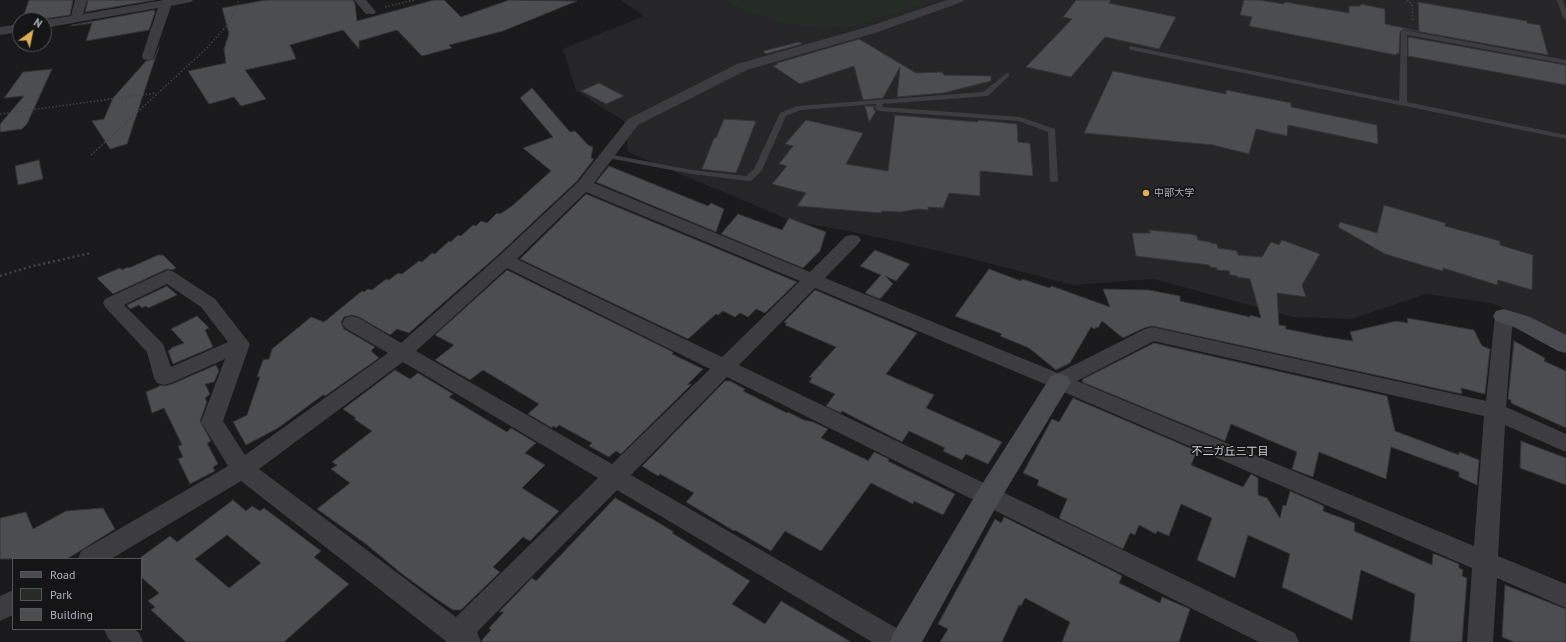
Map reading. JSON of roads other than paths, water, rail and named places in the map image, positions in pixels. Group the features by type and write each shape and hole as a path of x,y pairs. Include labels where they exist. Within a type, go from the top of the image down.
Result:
{"street":[{"path":"76,18 81,0"},
{"path":"52,22 187,0"},
{"path":"360,0 370,12"},
{"path":"92,558 242,469 402,353 505,260 584,185 633,122 742,67 871,30 958,0"},
{"path":"148,56 166,3"},
{"path":"0,31 12,29"},
{"path":"584,185 1059,382 1566,596"},
{"path":"240,344 212,422 242,469 463,638 614,478 852,240"},
{"path":"505,260 1286,642"},
{"path":"168,276 208,302 240,344 164,378 156,349 112,303 168,276"},
{"path":"1480,642 1504,316 1522,322 1566,346"},
{"path":"352,323 896,642"},
{"path":"905,642 988,497 1059,382 1152,334 1496,411 1566,443"},
{"path":"0,609 12,603"},
{"path":"118,630 130,642"}],"lane":[{"path":"1560,0 1566,18"},
{"path":"1404,104 1404,32 1566,62"},
{"path":"1131,48 1566,137"},
{"path":"608,156 692,172 748,179 758,170 783,115 800,108 985,94 1007,76"},
{"path":"878,103 880,109 1020,119 1052,131 1054,180"}],"place":[{"name":"中部大学","path":"1146,193"}],"district":[{"name":"不二ガ丘三丁目","path":"1230,452"}]}
